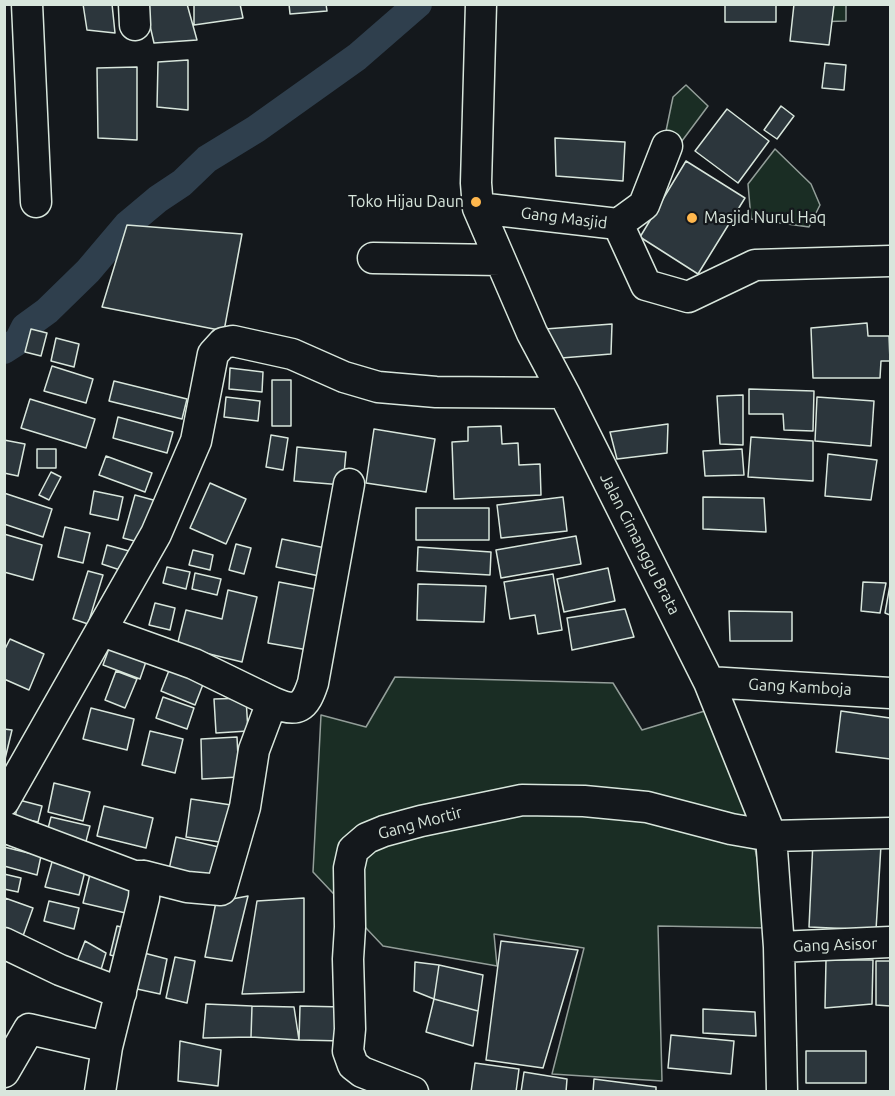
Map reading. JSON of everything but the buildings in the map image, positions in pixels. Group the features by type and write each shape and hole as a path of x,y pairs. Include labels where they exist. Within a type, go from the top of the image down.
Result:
{"street":[{"path":"27,4 36,202"},
{"name":"Jalan Cimanggu Brata","path":"481,4 476,183 478,208 532,333 710,682 771,836 779,947 782,1092"},
{"path":"618,224 644,205 668,146"},
{"name":"Gang Masjid","path":"478,208 618,224 646,285 688,297 756,265 891,261"},
{"path":"373,258 500,260"},
{"path":"4,801 156,534 196,441 213,354 223,343 233,340 292,354 344,377 378,387 436,392 564,393"},
{"path":"102,631 194,664 284,707 294,707 308,700 316,672 349,484"},
{"name":"Gang Kamboja","path":"710,682 891,693"},
{"path":"4,827 134,876 221,890 245,807 254,750 272,702"},
{"name":"Gang Mortir","path":"413,1092 362,1072 353,1065 348,1051 350,1029 349,868 351,855 360,843 384,831 421,821 522,800 584,801 647,807 731,829 771,836 891,833"},
{"path":"100,1092 107,1047 144,898 144,876"},
{"name":"Gang Asisor","path":"779,947 891,942"},
{"path":"4,943 60,970 121,993"},
{"path":"4,1072 28,1029 107,1047"}],"green space":[{"path":"813,5 846,5 846,21 813,22"},
{"path":"686,85 708,106 679,145 666,131 673,97"},
{"path":"775,149 811,184 820,205 809,227 751,219 748,184"},
{"path":"395,677 613,683 642,730 708,710 747,806 770,928 658,926 662,1081 552,1074 584,948 494,934 497,966 383,946 313,872 321,715 366,727"}],"waterway":[{"path":"4,350 18,341 25,327 47,311 88,271 127,225 158,199 182,183 207,159 256,129 357,57 418,4"}],"place":[{"name":"Toko Hijau Daun","path":"476,202"},
{"name":"Masjid Nurul Haq","path":"692,218"}]}
